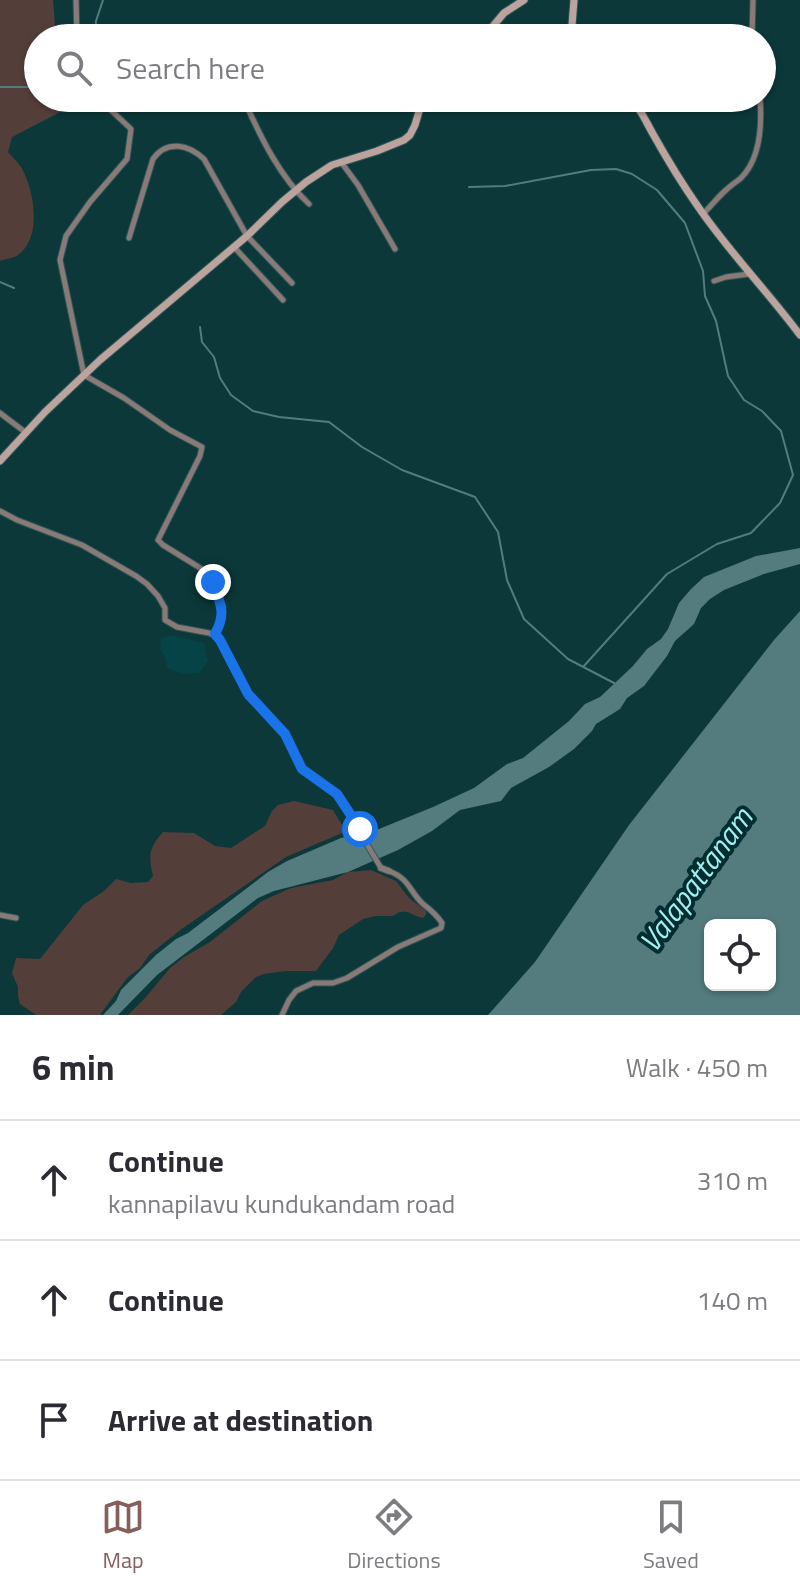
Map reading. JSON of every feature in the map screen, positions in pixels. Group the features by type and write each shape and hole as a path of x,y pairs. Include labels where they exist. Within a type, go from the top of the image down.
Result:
{"main road":[{"path":"495,24 504,13 524,0"},
{"path":"572,24 574,0"},
{"path":"0,461 84,375 295,191 325,168 404,140 410,135 419,112"},
{"path":"642,112 675,172 703,214 800,335"}],"street":[{"path":"76,0 77,24"},
{"path":"752,24 753,0"},
{"path":"113,112 131,129 127,159 66,236 60,260 84,375 202,447 158,540 211,577 222,606 222,619 215,634"},
{"path":"250,112 271,154 295,191 309,204"},
{"path":"703,214 749,167 758,144 760,112"},
{"path":"129,238 153,159 164,149 181,146 194,150 204,159 247,236 292,283"},
{"path":"340,162 358,185 395,249"},
{"path":"234,247 283,300"},
{"path":"714,281 749,274"},
{"path":"0,413 25,432"},
{"path":"0,511 82,545 136,576 158,596 165,608 165,620 177,627 215,634 248,694 285,734 302,769 337,794 385,870 404,879 442,923 441,928 398,947 347,978 333,983 313,983 296,991 282,1015"},
{"path":"0,915 16,918"}],"shaded area":[{"path":"0,0 53,0 55,24 24,24 24,112 60,112 12,137 8,152 26,176 34,212 33,225 26,247 16,256 0,261"},
{"path":"171,635 204,643 208,661 199,673 184,674 167,668 160,649 161,638"},
{"path":"294,801 333,810 342,825 342,833 286,857 183,928 150,954 140,968 127,978 100,1015 36,1015 20,1004 12,973 16,958 40,959 83,905 116,879 131,883 148,882 153,876 151,852 163,832 194,833 215,846 231,848 265,826 278,805"},
{"path":"371,870 396,881 409,898 426,911 426,915 423,918 405,911 393,916 363,919 339,935 316,971 285,971 256,977 221,1015 128,1015 170,968 210,942 262,901 291,888 333,880 348,872"}],"water":[{"path":"800,548 800,564 764,574 710,599 701,608 694,624 675,641 644,686 627,698 620,709 596,724 574,749 511,788 501,801 460,810 432,831 398,850 348,872 258,898 157,975 118,1015 103,1015 121,990 156,955 268,872 341,838 379,829 433,807 474,788 507,764 523,758 585,704 600,697 661,639 679,603 704,577 756,556"},
{"name":"Valapattanam","path":"800,611 800,1015 488,1015 535,962 629,825"}],"waterway":[{"path":"96,24 103,0"},
{"path":"0,87 24,87"},
{"path":"469,187 505,186 591,170 616,169 632,174 657,190 685,223 703,271 705,296 716,321 728,376 744,400 762,411 781,431 793,475 780,503 751,533 717,544 667,574 583,667"},
{"path":"0,282 14,288"},
{"path":"200,327 202,342 214,357 220,378 231,395 253,411 329,422 362,447 402,470 475,497 498,532 507,580 524,619 568,659 614,683"}],"route":[{"path":"213,582 222,606 222,619 215,634 240,682 256,705 285,734 305,773 337,794 360,829"}]}
